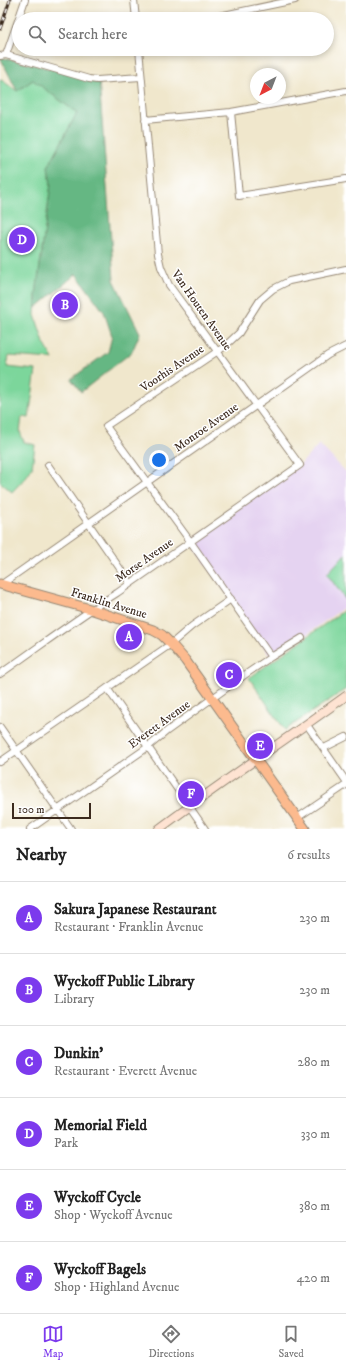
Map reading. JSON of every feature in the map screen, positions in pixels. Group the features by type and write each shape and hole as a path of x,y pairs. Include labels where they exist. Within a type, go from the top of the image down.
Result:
{"main road":[{"name":"Franklin Avenue","path":"1,584 90,609 153,630 162,635 178,651 305,829"},
{"path":"159,829 346,696"}],"street":[{"path":"20,12 25,0"},
{"path":"134,0 135,12"},
{"path":"238,12 295,0"},
{"path":"12,32 3,55 89,79 97,80 141,77"},
{"name":"Van Houten Avenue","path":"140,56 158,254 161,267 169,285 300,464"},
{"path":"145,120 231,112 346,91"},
{"path":"231,112 239,196 346,179"},
{"name":"Voorhis Avenue","path":"147,482 106,426 228,343 239,333 257,304 273,289 289,281 346,269"},
{"name":"Monroe Avenue","path":"1,584 328,354 346,346"},
{"name":"Morse Avenue","path":"0,674 63,630 90,609 130,583 300,464"},
{"path":"48,465 130,583"},
{"path":"147,482 271,657"},
{"path":"0,762 171,644 192,626 231,599"},
{"name":"Everett Avenue","path":"30,829 148,747 271,657 302,638"},
{"path":"107,688 205,829"},
{"path":"307,725 346,781"},
{"path":"0,727 71,829"},
{"path":"324,748 346,737"},
{"path":"297,818 346,786"}],"shaded area":[{"path":"319,444 346,472 346,553 327,574 346,600 346,606 302,638 271,657 190,541 300,465"}],"green space":[{"path":"0,57 99,80 114,280 140,333 132,352 81,392 71,379 108,352 112,336 104,312 76,274 36,308 36,295 51,184 48,167 77,113 33,80 17,91"},
{"path":"0,79 17,91 33,80 77,113 48,167 51,184 36,295 35,315 44,343 53,359 9,356 7,367 36,370 29,418 22,417 20,432 24,442 35,445 32,468 12,492 0,482"},
{"path":"346,553 346,600 327,574"},
{"path":"346,609 346,689 285,730 249,678"}],"railway":[{"path":"0,29 10,0"}],"place":[{"name":"Memorial Field","path":"22,240"},
{"name":"Wyckoff Public Library","path":"65,305"},
{"name":"Sakura Japanese Restaurant","path":"129,637"},
{"name":"Dunkin'","path":"229,675"},
{"name":"Wyckoff Cycle","path":"260,746"},
{"name":"Wyckoff Bagels","path":"191,794"}]}
